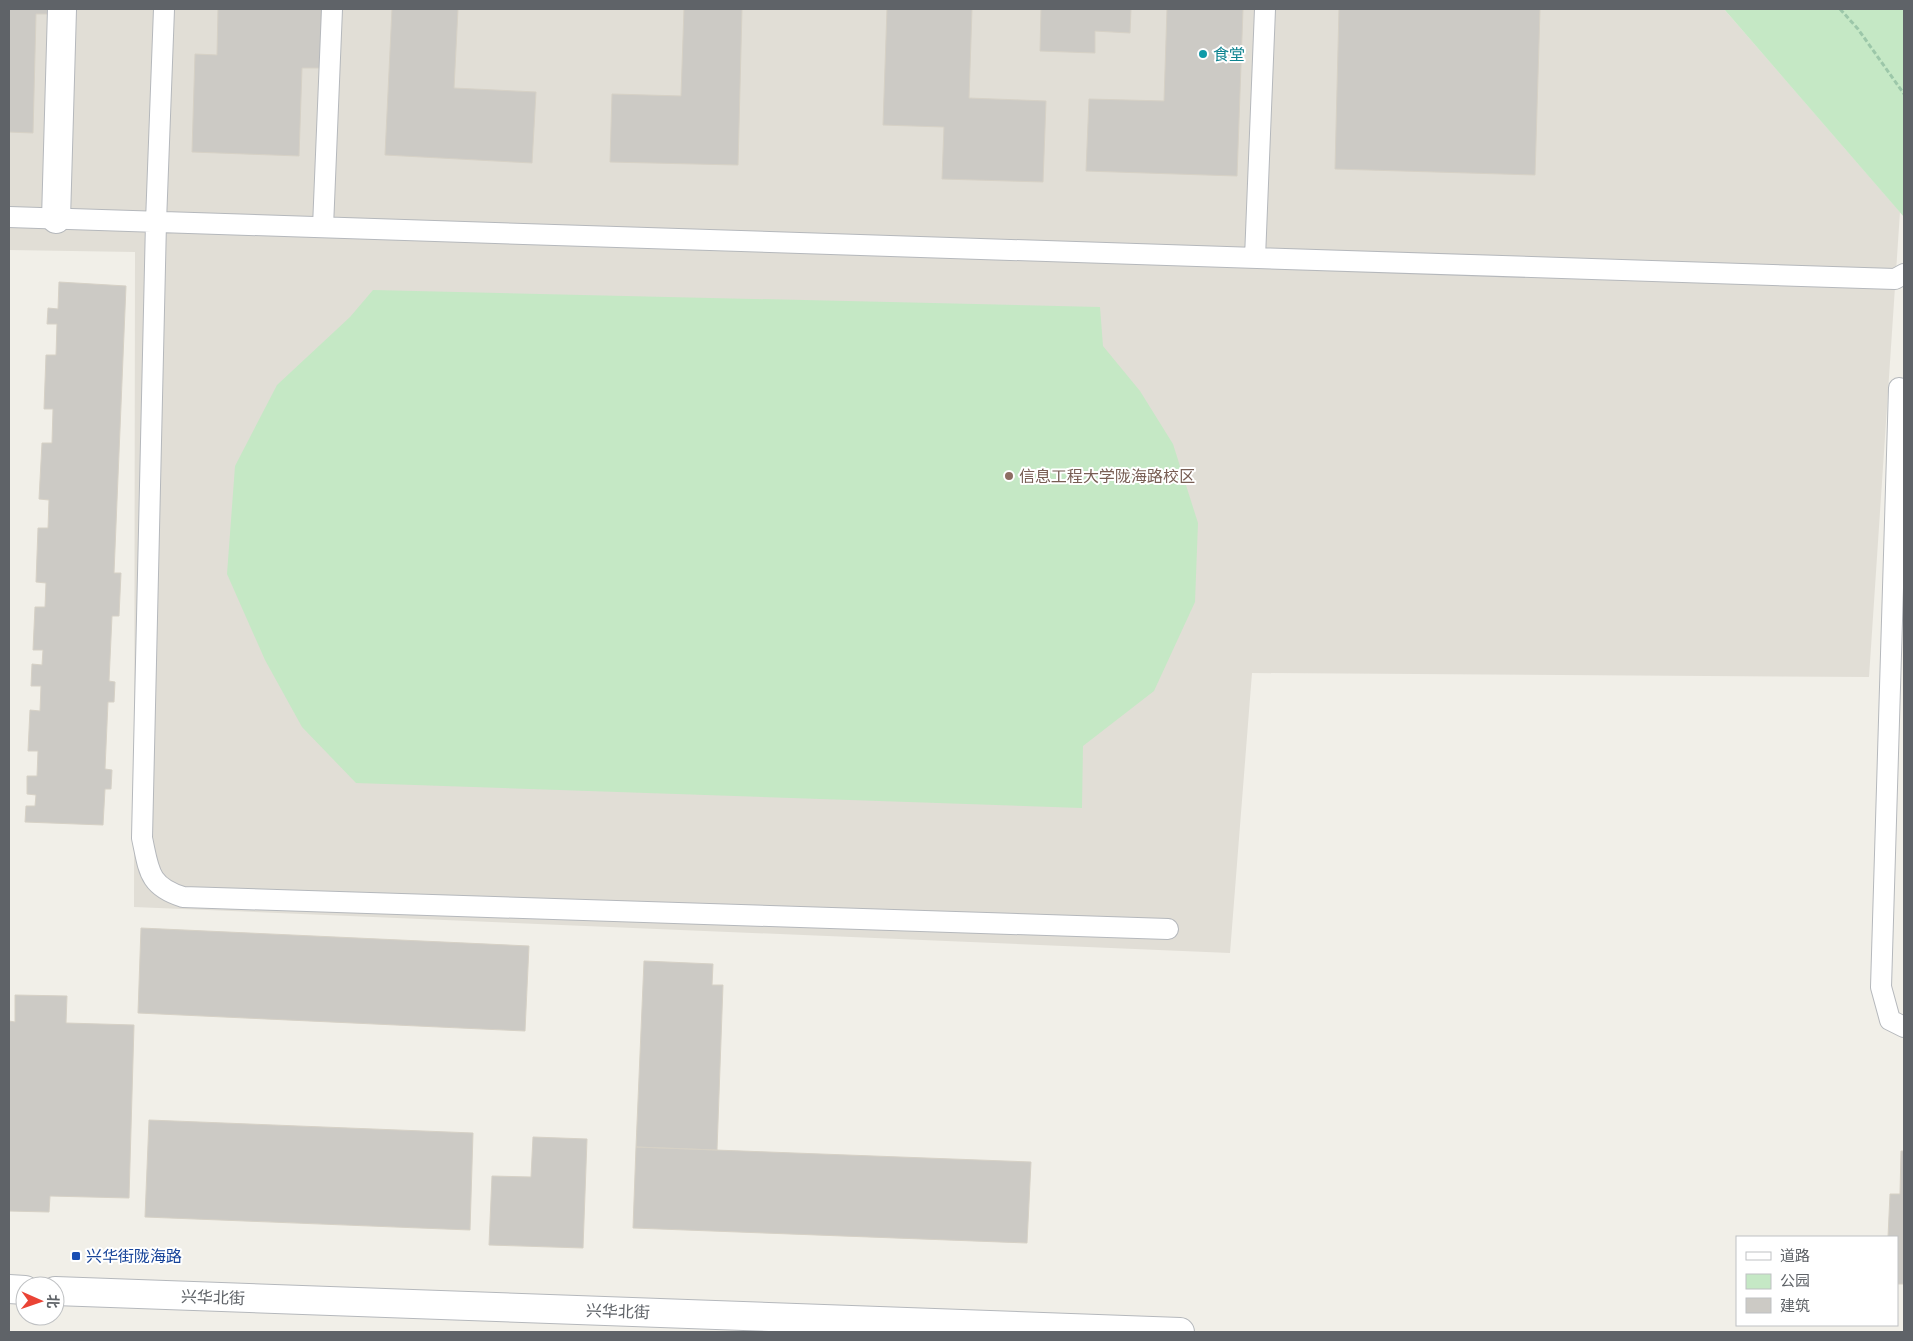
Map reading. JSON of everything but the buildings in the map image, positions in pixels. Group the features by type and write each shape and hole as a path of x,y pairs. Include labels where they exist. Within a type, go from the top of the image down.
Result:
{"street":[{"path":"56,218 62,9"},
{"name":"兴华北街","path":"65,1291 1180,1332"}],"lane":[{"path":"164,9 156,222 142,838 150,874 167,892 183,898 1168,929"},
{"path":"323,227 332,9"},
{"path":"1255,258 1265,9"},
{"path":"9,217 1895,279 1904,274"},
{"path":"1899,388 1882,987 1890,1020 1904,1027"}],"path":[{"path":"1840,9 1858,29 1904,94"}],"shaded area":[{"name":"信息工程大学陇海路校区","path":"9,9 1724,9 1900,212 1869,677 1252,673 1230,953 134,907 135,252 9,250"}],"green space":[{"path":"1724,9 1904,9 1904,217"},
{"path":"373,290 1100,307 1103,346 1140,391 1173,444 1198,523 1195,602 1154,691 1083,746 1082,808 356,783 302,727 265,660 227,574 235,466 277,385 350,317"}],"place":[{"name":"食堂","path":"1203,54"},
{"name":"信息工程大学陇海路校区","path":"1009,476"},
{"name":"兴华街陇海路","path":"76,1256"}]}
